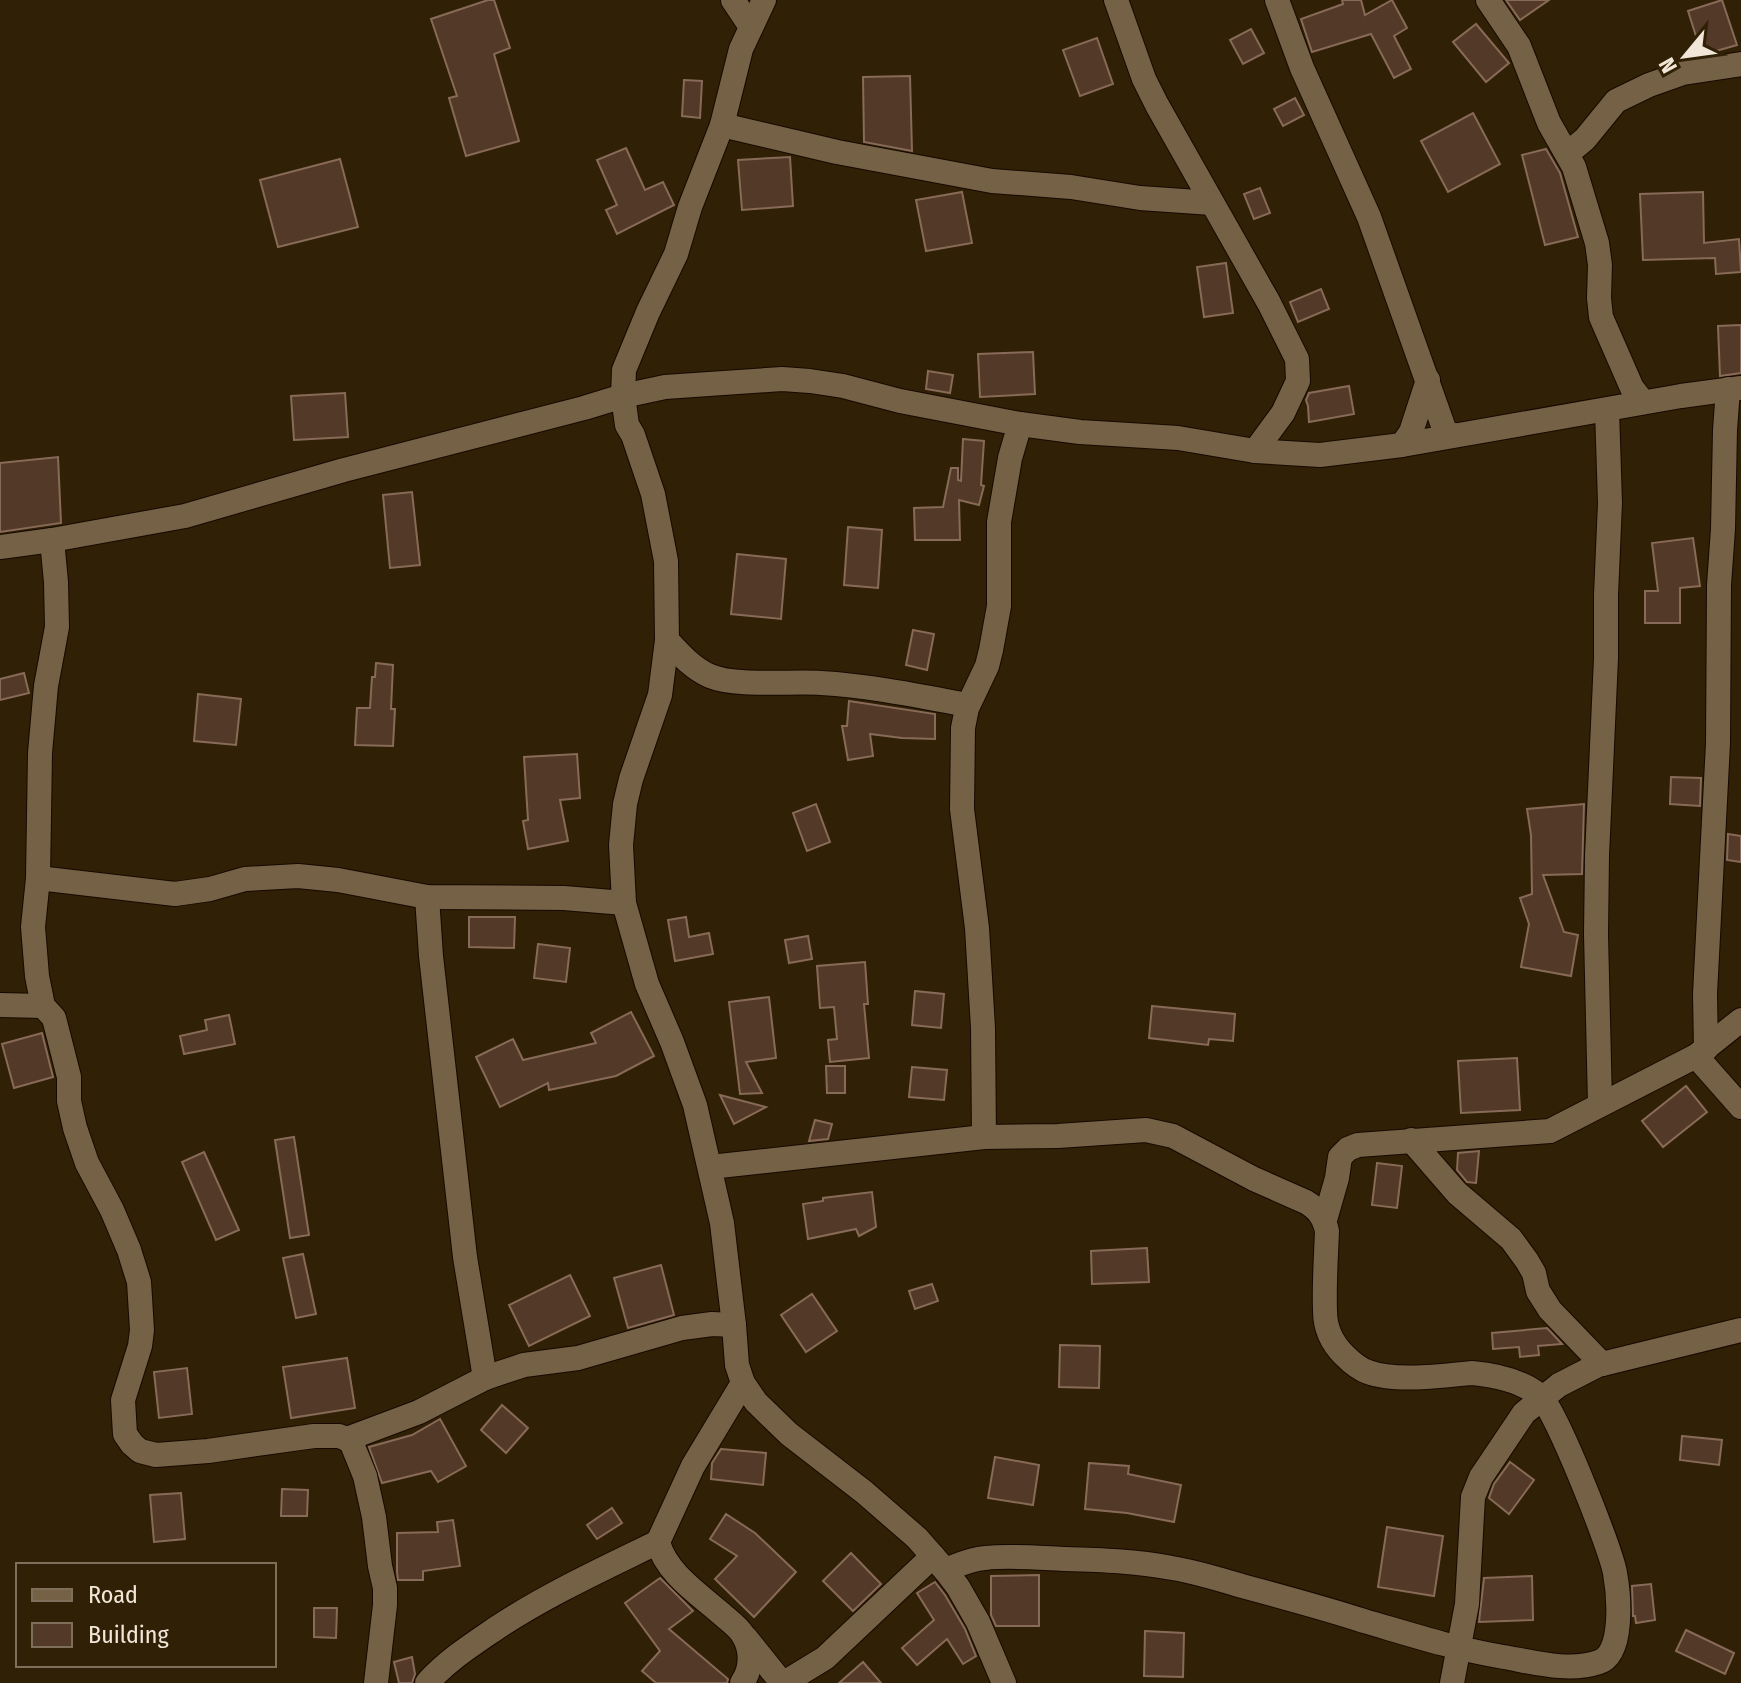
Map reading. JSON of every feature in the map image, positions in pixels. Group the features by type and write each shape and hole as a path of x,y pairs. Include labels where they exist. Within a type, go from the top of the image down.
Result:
{"street":[{"path":"733,0 751,27"},
{"path":"764,0 741,49 722,125 690,207 676,254 624,370 623,396 627,425 653,494 666,561 667,640 660,695 625,804 621,845 624,903 647,984 695,1105 722,1223 737,1365 743,1383 756,1402 789,1434 864,1492 917,1538 939,1563 958,1587 978,1622 1004,1683"},
{"path":"1116,0 1150,92 1269,303 1297,359 1298,381 1293,392 1283,413 1255,451"},
{"path":"1277,0 1302,68 1369,217 1446,434 1454,435"},
{"path":"1488,0 1519,46 1549,123 1574,167 1597,243 1601,317 1632,388 1643,402"},
{"path":"1567,154 1585,139 1616,101 1683,73 1741,64"},
{"path":"722,125 837,152 992,181 1212,203"},
{"path":"0,547 185,516 344,470 665,387 782,379 810,381 1020,424 1080,432 1178,438 1255,451 1320,455 1402,445 1734,389 1724,454 1718,743 1701,1052 1741,1107"},
{"path":"1402,445 1411,432 1428,380"},
{"path":"1600,1104 1597,872 1610,503 1607,410"},
{"path":"984,1137 983,1028 977,928 962,809 963,728 968,705 987,666 999,606 999,522 1010,458 1020,424"},
{"path":"52,540 57,627 46,686 40,753 38,878 33,927 37,976 43,1006 54,1018 69,1077 69,1101 75,1128 87,1163 129,1250 139,1282 142,1330 123,1400 125,1434 140,1451 156,1455 314,1436 347,1439 365,1476 385,1588 376,1683"},
{"path":"667,640 687,662 710,676"},
{"path":"660,695 691,677 710,676 738,682 869,686 968,705"},
{"path":"38,878 175,894 210,889 245,879 298,876 338,880 427,897 564,898 624,903"},
{"path":"427,897 465,1257 485,1378"},
{"path":"0,1005 43,1006"},
{"path":"658,1542 668,1563 742,1634 783,1683 825,1658 939,1563 985,1558 1132,1562 1174,1568 1458,1649 1539,1664 1574,1666 1598,1663 1608,1658 1616,1644 1615,1572 1558,1427 1542,1398 1525,1387 1484,1374 1393,1377 1368,1372 1347,1359 1331,1339 1325,1311 1325,1220 1343,1152 1358,1145 1550,1131 1701,1052 1741,1020"},
{"path":"710,1167 984,1137 1146,1130 1173,1136 1254,1179 1314,1206 1325,1220"},
{"path":"1411,1140 1457,1193 1511,1239 1534,1273 1538,1291 1550,1310 1602,1364"},
{"path":"347,1439 419,1412 485,1378 524,1365 578,1358 682,1328 734,1325"},
{"path":"1452,1683 1467,1604 1473,1497 1481,1477 1524,1413 1559,1385 1602,1364 1741,1330"},
{"path":"427,1683 459,1653 514,1617 589,1575 658,1542 693,1466 743,1383"},
{"path":"742,1634 750,1655 746,1678 742,1683"}],"building":[{"path":"494,0 510,48 494,54 519,141 466,156 449,98 457,96 431,19"},
{"path":"1342,0 1361,0 1365,15 1392,0 1407,28 1394,36 1411,69 1394,78 1371,34 1312,52 1301,19 1343,4"},
{"path":"1506,0 1549,0 1520,20"},
{"path":"1722,0 1737,45 1702,55 1688,11"},
{"path":"1476,24 1509,63 1486,82 1453,42"},
{"path":"1251,29 1264,53 1243,64 1230,40"},
{"path":"1097,38 1113,84 1080,96 1063,50"},
{"path":"910,76 912,151 864,142 863,77"},
{"path":"684,80 702,81 700,118 682,116"},
{"path":"1295,98 1304,115 1283,126 1274,109"},
{"path":"1473,113 1500,164 1448,192 1421,141"},
{"path":"626,148 645,190 663,182 674,205 617,234 606,210 617,205 597,160"},
{"path":"1546,149 1560,173 1578,237 1545,245 1522,155"},
{"path":"790,157 793,206 742,210 738,160"},
{"path":"340,159 358,227 278,247 260,180"},
{"path":"1260,188 1270,213 1254,219 1244,194"},
{"path":"962,192 972,243 926,251 916,200"},
{"path":"1703,192 1704,243 1739,239 1741,272 1716,274 1715,258 1643,260 1640,194"},
{"path":"1226,263 1233,313 1204,317 1197,267"},
{"path":"1321,289 1329,309 1298,322 1290,302"},
{"path":"1741,325 1741,373 1720,376 1718,326"},
{"path":"1033,352 1035,394 980,397 978,354"},
{"path":"928,371 953,375 950,393 926,389"},
{"path":"1349,386 1354,414 1309,422 1306,400 1309,393"},
{"path":"345,393 348,437 294,440 291,396"},
{"path":"963,439 984,441 981,485 984,486 979,505 959,500 960,540 915,540 914,508 943,507 951,468 958,468 958,480 961,481"},
{"path":"58,457 61,523 0,532 0,463"},
{"path":"412,492 420,565 390,568 383,495"},
{"path":"848,527 882,530 878,588 844,585"},
{"path":"1693,538 1700,586 1680,588 1680,623 1645,623 1645,591 1658,591 1652,543"},
{"path":"737,554 786,559 781,619 731,614"},
{"path":"913,630 934,634 927,670 906,665"},
{"path":"376,663 393,665 393,746 355,745 357,708 370,708"},
{"path":"24,673 29,693 0,700 0,679"},
{"path":"198,694 241,699 236,745 194,741"},
{"path":"849,701 935,714 935,739 870,734 873,756 848,760 842,726 847,726"},
{"path":"577,754 580,798 560,800 568,841 528,849 523,821 528,820 524,757"},
{"path":"1671,777 1701,778 1700,806 1670,804"},
{"path":"816,804 830,842 807,851 793,813"},
{"path":"1584,804 1582,874 1543,875 1564,932 1578,935 1571,976 1521,967 1529,924 1520,898 1532,894 1531,835 1527,809"},
{"path":"1728,834 1741,836 1741,862 1727,860"},
{"path":"469,917 515,917 514,948 469,947"},
{"path":"686,917 689,937 709,933 713,954 675,961 668,920"},
{"path":"808,936 812,959 789,963 785,940"},
{"path":"538,944 570,948 566,982 534,978"},
{"path":"865,962 868,1004 864,1004 869,1058 830,1062 828,1040 837,1039 834,1007 820,1008 817,966"},
{"path":"915,991 944,994 941,1028 912,1025"},
{"path":"769,997 776,1058 746,1062 762,1093 740,1094 729,1002"},
{"path":"1152,1006 1235,1014 1233,1041 1209,1039 1208,1045 1149,1038"},
{"path":"631,1012 654,1056 616,1076 549,1090 548,1083 500,1107 476,1057 513,1039 523,1060 596,1043 591,1033"},
{"path":"229,1015 235,1044 184,1054 180,1036 207,1030 205,1020"},
{"path":"42,1033 53,1077 14,1088 2,1044"},
{"path":"1517,1058 1520,1110 1461,1113 1458,1061"},
{"path":"826,1066 845,1066 845,1093 827,1093"},
{"path":"912,1067 947,1070 944,1100 909,1097"},
{"path":"1686,1086 1707,1112 1663,1147 1642,1121"},
{"path":"720,1095 766,1107 734,1124"},
{"path":"815,1120 832,1124 828,1139 809,1141"},
{"path":"294,1137 309,1235 290,1238 275,1140"},
{"path":"1479,1151 1476,1183 1467,1182 1457,1170 1458,1153"},
{"path":"204,1152 239,1230 216,1240 182,1162"},
{"path":"1377,1163 1402,1166 1397,1208 1372,1205"},
{"path":"872,1192 876,1227 859,1236 856,1229 808,1239 803,1204 823,1201 823,1198"},
{"path":"1147,1248 1149,1282 1092,1284 1091,1251"},
{"path":"303,1254 316,1314 296,1318 283,1258"},
{"path":"661,1265 674,1315 628,1328 614,1278"},
{"path":"570,1275 590,1316 529,1346 509,1305"},
{"path":"932,1284 938,1301 915,1309 909,1291"},
{"path":"812,1294 837,1331 806,1352 781,1315"},
{"path":"1547,1328 1562,1344 1538,1346 1539,1355 1520,1357 1519,1347 1493,1349 1492,1333"},
{"path":"1060,1345 1100,1346 1099,1388 1059,1387"},
{"path":"347,1358 355,1408 291,1418 283,1367"},
{"path":"187,1368 192,1414 159,1418 154,1372"},
{"path":"502,1405 528,1428 506,1453 481,1430"},
{"path":"440,1419 466,1466 438,1482 431,1471 382,1483 369,1447 412,1435"},
{"path":"1682,1436 1722,1440 1719,1465 1680,1460"},
{"path":"721,1449 766,1453 763,1485 711,1479 712,1463"},
{"path":"995,1457 1039,1465 1033,1505 988,1498"},
{"path":"1510,1462 1534,1480 1509,1514 1489,1498 1494,1484"},
{"path":"1089,1463 1129,1466 1128,1474 1181,1485 1174,1522 1085,1509"},
{"path":"282,1489 308,1490 307,1516 281,1516"},
{"path":"181,1493 185,1539 154,1542 150,1495"},
{"path":"612,1508 622,1523 597,1539 587,1525"},
{"path":"726,1514 755,1533 796,1572 754,1617 715,1579 737,1556 710,1539"},
{"path":"453,1520 460,1566 423,1571 423,1580 398,1580 397,1533 438,1532 437,1522"},
{"path":"1387,1527 1443,1536 1434,1596 1378,1587"},
{"path":"851,1553 881,1584 853,1611 823,1581"},
{"path":"1039,1575 1039,1626 996,1626 991,1615 991,1576"},
{"path":"1532,1576 1533,1620 1479,1622 1484,1578"},
{"path":"660,1578 693,1611 669,1629 728,1679 727,1683 656,1683 642,1671 660,1651 625,1603"},
{"path":"935,1582 965,1629 976,1656 963,1664 947,1639 917,1665 902,1648 934,1620 917,1593"},
{"path":"1651,1584 1655,1620 1636,1623 1632,1586"},
{"path":"314,1608 337,1608 336,1638 314,1637"},
{"path":"1686,1630 1734,1653 1725,1674 1676,1651"},
{"path":"1145,1631 1184,1633 1183,1677 1144,1676"},
{"path":"412,1657 415,1674 412,1683 399,1683 394,1662"},
{"path":"863,1662 881,1683 839,1683"}]}
